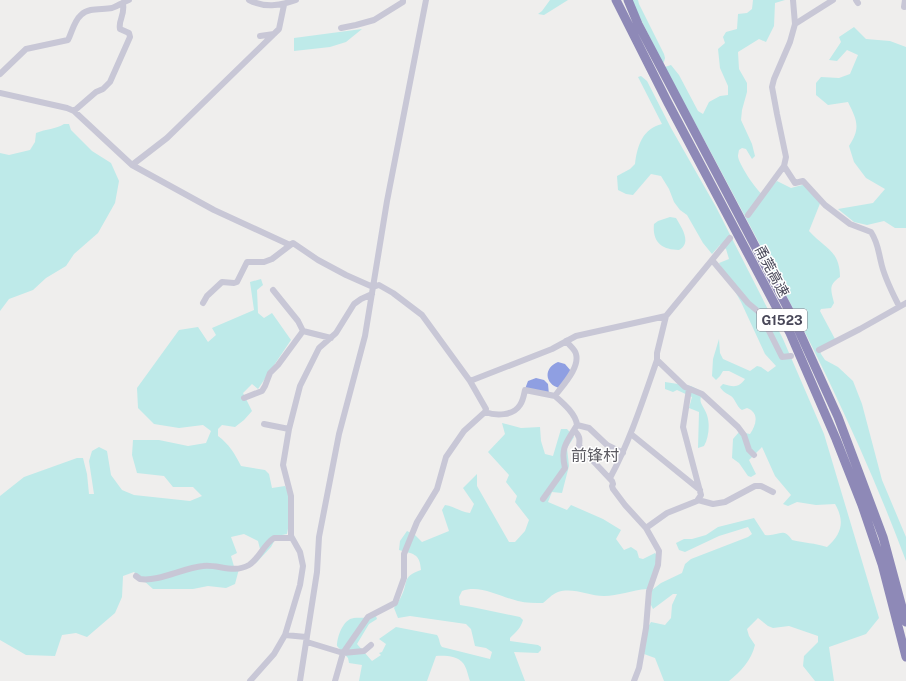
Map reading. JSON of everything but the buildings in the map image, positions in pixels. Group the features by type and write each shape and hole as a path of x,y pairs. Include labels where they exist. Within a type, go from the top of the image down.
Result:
{"highway":[{"name":"甬莞高速","path":"616,0 668,103 790,333 833,432 862,504 882,564 906,657"},
{"name":"甬莞高速","path":"628,0 638,24 794,320 838,417 883,537 906,622"}],"street":[{"path":"0,74 26,49 68,40 76,21 82,14 98,9 111,8 123,4 129,0"},
{"path":"248,0 258,5 284,5 296,0"},
{"path":"341,28 374,20 403,2 403,0"},
{"path":"300,681 317,572 320,530 339,434 365,336 406,100 426,0"},
{"path":"748,215 784,166 786,157 776,114 772,87 790,42 795,24 793,0"},
{"path":"795,24 833,0"},
{"path":"904,7 905,0"},
{"path":"74,111 96,92 103,89 110,82 115,72 130,37 129,33 120,29 119,24 124,13 123,4"},
{"path":"132,165 166,138 279,29 284,5"},
{"path":"260,36 274,34"},
{"path":"0,93 67,108 74,111 132,165 214,210 290,244 293,243 318,260 346,275 373,287 379,285 393,293 422,315 470,381 486,409 485,412"},
{"path":"784,166 795,182 803,181 825,205 850,224 871,232 879,246 881,262 887,281 899,306"},
{"path":"610,478 631,434 657,360 657,353 666,316 730,238"},
{"path":"203,303 207,296 222,282 237,282 247,262 264,262 272,259 290,244"},
{"path":"712,260 748,303 760,313 782,357 791,356"},
{"path":"272,290 298,321 303,331 331,338"},
{"path":"250,681 274,654 285,635 300,585 303,566 300,552 290,536 291,496 283,465 289,430 300,386 319,348 336,333 354,304 361,298 372,294"},
{"path":"819,350 860,330 906,303"},
{"path":"470,381 552,348 576,336 666,316"},
{"path":"244,398 262,391 270,373 303,331"},
{"path":"554,396 569,378 576,361 575,352 566,341"},
{"path":"657,360 685,388 702,394 738,426 744,435 749,450 754,455"},
{"path":"646,528 667,513 698,500 701,495 682,427 689,389"},
{"path":"485,412 493,415 515,410 521,403 525,390 554,396 565,405 573,415 577,421 576,428 564,446 564,468 543,499"},
{"path":"335,681 343,653 368,617 395,603 404,578 404,554 417,522 437,489 446,457 464,431 485,412"},
{"path":"264,424 289,430"},
{"path":"576,428 589,428 607,445 623,453"},
{"path":"576,428 580,439 579,446 610,478 613,484 612,486 625,505 646,528 659,551 658,566 649,591 639,668 634,681"},
{"path":"631,434 700,490"},
{"path":"698,500 713,504 725,502 755,486 761,486 773,492"},
{"path":"136,576 140,579 149,580 205,565 234,569 249,565 274,538 292,538"},
{"path":"285,635 306,640 343,653 364,651 372,645"}],"shaded area":[{"path":"550,0 568,0 544,15 538,14 542,11"},
{"path":"631,0 638,0 664,54 665,58 663,63"},
{"path":"753,0 785,0 775,3 774,26 766,42 759,39 738,52 739,69 747,83 747,92 741,120 752,144 755,156 752,159 746,149 742,148 739,150 738,156 748,176 762,194 777,181 791,188 806,184 821,201 809,231 834,255 839,268 840,277 831,288 834,303 831,308 821,309 820,311 835,339 819,348 825,360 838,367 853,381 862,404 882,480 906,537 906,561 881,497 853,434 794,310 665,67 671,65 679,75 698,111 703,114 709,102 720,96 728,95 728,86 720,68 718,49 725,43 723,37 726,32 737,29 738,14 747,13 752,9"},
{"path":"854,27 866,39 890,41 906,47 906,228 895,228 884,221 867,225 854,222 838,209 873,203 885,189 866,178 854,162 849,146 855,134 856,124 854,114 848,102 828,105 816,95 816,83 821,77 839,78 850,74 858,55 847,50 837,61 829,60 841,42 839,37"},
{"path":"362,29 346,42 330,47 294,51 294,38"},
{"path":"641,76 647,81 671,128 716,207 783,339 824,434 879,618 866,634 829,647 834,681 815,681 803,666 804,656 818,642 818,636 789,626 773,628 758,618 747,629 749,636 755,645 751,656 729,681 664,681 655,658 644,654 648,627 651,622 665,625 671,618 672,605 677,594 673,594 653,609 651,605 652,590 661,583 682,573 685,564 691,559 748,537 752,534 748,527 719,536 685,552 679,550 676,543 684,539 692,539 706,535 718,527 754,518 765,535 783,533 789,536 792,540 827,547 839,532 841,522 835,504 816,505 797,502 788,506 783,504 791,495 775,476 762,447 749,460 756,474 751,477 748,476 739,463 732,458 733,439 739,432 750,434 756,420 754,413 751,410 747,408 742,410 738,407 733,398 720,387 723,384 733,386 738,385 745,379 729,371 723,371 716,380 712,376 713,359 719,339 720,353 723,359 750,371 757,366 768,372 776,366 765,354 741,302 719,263 729,259 726,249 720,245 712,254 703,243 687,215 680,210 674,202 669,189 661,176 651,174 633,195 626,194 618,190 617,176 630,169 635,164 639,144 650,129 662,124 638,77"},
{"path":"64,124 69,124 71,130 92,151 111,163 119,181 115,203 98,233 74,254 66,266 46,278 33,290 9,299 0,311 0,153 9,155 30,150 35,142 36,133"},
{"path":"670,217 676,218 685,235 685,243 679,250 663,247 659,244 655,236 654,224"},
{"path":"261,279 263,285 257,290 258,313 264,318 272,313 291,340 258,389 252,384 243,393 252,411 235,427 222,425 218,429 218,436 225,442 241,466 265,470 269,474 272,488 285,486 290,503 290,516 287,534 277,536 271,547 256,563 260,549 258,541 244,534 231,537 237,553 231,556 235,570 239,569 235,584 226,588 208,586 193,589 153,589 134,572 123,576 122,597 115,613 87,637 76,633 62,635 55,656 26,655 0,640 0,496 24,477 77,458 83,458 87,474 89,494 94,494 89,461 92,451 99,447 107,451 111,475 122,490 134,495 190,501 202,496 193,487 173,487 164,476 137,473 132,455 133,440 159,440 188,446 206,443 211,431 203,425 179,428 154,424 138,408 137,388 179,330 198,327 208,342 216,335 212,328 254,310 250,282"},
{"path":"665,382 691,386 703,392 701,396 701,404 707,415 709,426 707,439 704,446 698,448 699,412 689,408 692,397 677,390 673,392 665,389"},
{"path":"502,423 521,428 540,427 541,441 545,454 553,456 561,429 567,429 574,437 567,448 569,466 562,493 552,492 548,502 567,510 571,505 603,519 621,530 616,539 624,550 631,547 637,551 639,558 643,559 655,553 657,556 654,572 647,589 604,596 575,591 564,591 554,594 543,603 521,602 483,590 469,589 462,591 459,597 460,605 520,617 523,620 520,628 510,638 510,641 538,645 541,647 541,650 538,653 514,652 525,681 470,681 466,667 461,661 451,656 436,656 427,681 359,681 362,665 349,663 348,658 337,646 341,629 350,619 354,618 368,618 376,616 377,619 369,624 357,644 372,661 381,655 379,653 382,652 386,644 379,639 396,627 437,635 442,647 490,659 492,652 486,648 475,646 471,629 466,624 410,616 398,618 394,608 401,597 406,580 411,575 421,570 419,560 415,555 399,550 400,541 407,531 415,535 422,542 449,531 442,510 445,505 470,513 474,504 463,488 477,474 477,486 509,542 515,542 525,531 529,520 515,502 517,496 506,482 509,475 488,452 505,434"}],"water":[{"path":"558,362 565,364 571,371 559,388 551,383 548,376 550,368"},
{"path":"536,378 544,380 548,384 549,395 525,389 528,381"}],"district":[{"name":"前锋村","path":"595,455"}]}
